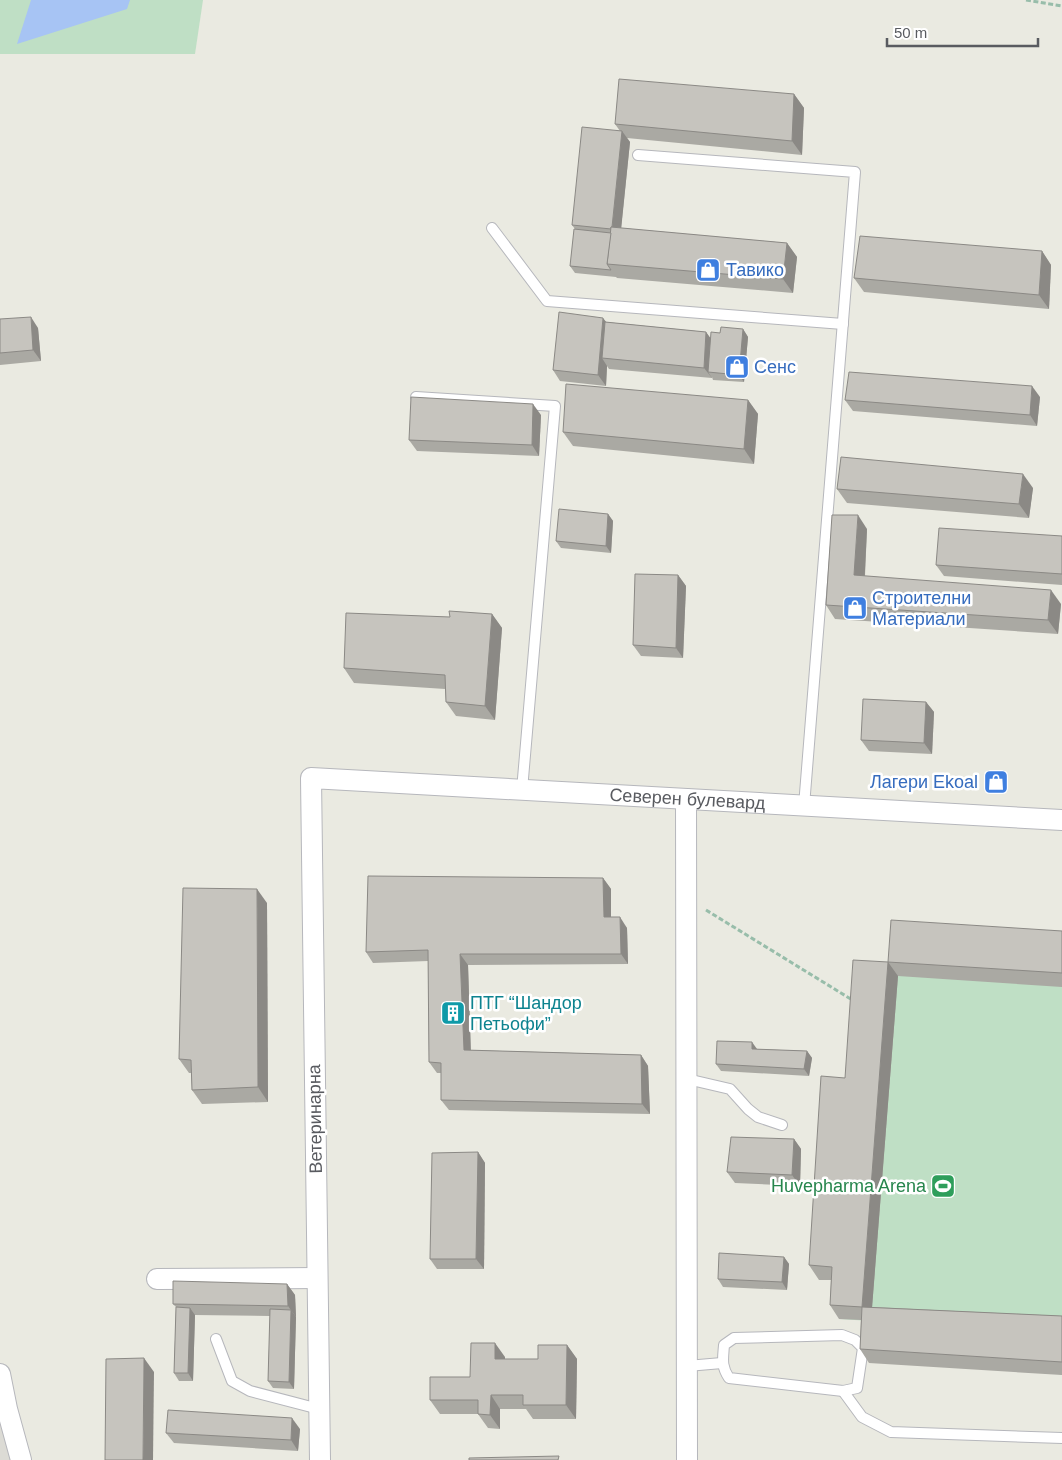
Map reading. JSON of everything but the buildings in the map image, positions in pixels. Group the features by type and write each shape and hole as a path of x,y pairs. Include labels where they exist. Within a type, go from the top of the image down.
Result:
{"street":[{"name":"Северен булевард","path":"311,778 1062,820"},
{"name":"Ветеринарна","path":"311,778 320,1460"},
{"path":"686,799 687,1460"},
{"path":"157,1279 318,1278"},
{"path":"0,1374 3,1408 20,1460"}],"lane":[{"path":"638,155 855,172 804,806"},
{"path":"492,228 547,301 843,324"},
{"path":"416,397 555,406 522,790"},
{"path":"687,1079 730,1089 758,1117 782,1125"},
{"path":"842,1335 855,1340 863,1348 857,1388 843,1391 729,1378 724,1371 722,1363 724,1345 734,1338 842,1335"},
{"path":"216,1339 232,1381 250,1391 319,1409"},
{"path":"687,1366 722,1363"},
{"path":"843,1391 862,1416 891,1432 1062,1438"}],"path":[{"path":"1026,0 1062,6"},
{"path":"686,898 861,1005"}],"shaded area":[{"path":"0,1410 12,1460 0,1460"}],"green space":[{"path":"0,0 203,0 195,54 0,54"},
{"name":"Huvepharma Arena","path":"1062,945 1062,1375 871,1321 839,1319 842,1281 819,1279 855,1092 863,974"}],"water":[{"path":"31,0 130,0 127,9 17,44"}],"place":[{"name":"Тавико","path":"708,270"},
{"name":"Сенс","path":"737,367"},
{"name":"Строителни Материали","path":"855,608"},
{"name":"Лагери Ekoal","path":"996,782"},
{"name":"ПТГ “Шандор Петьофи”","path":"453,1013"},
{"name":"Huvepharma Arena","path":"943,1186"}]}
